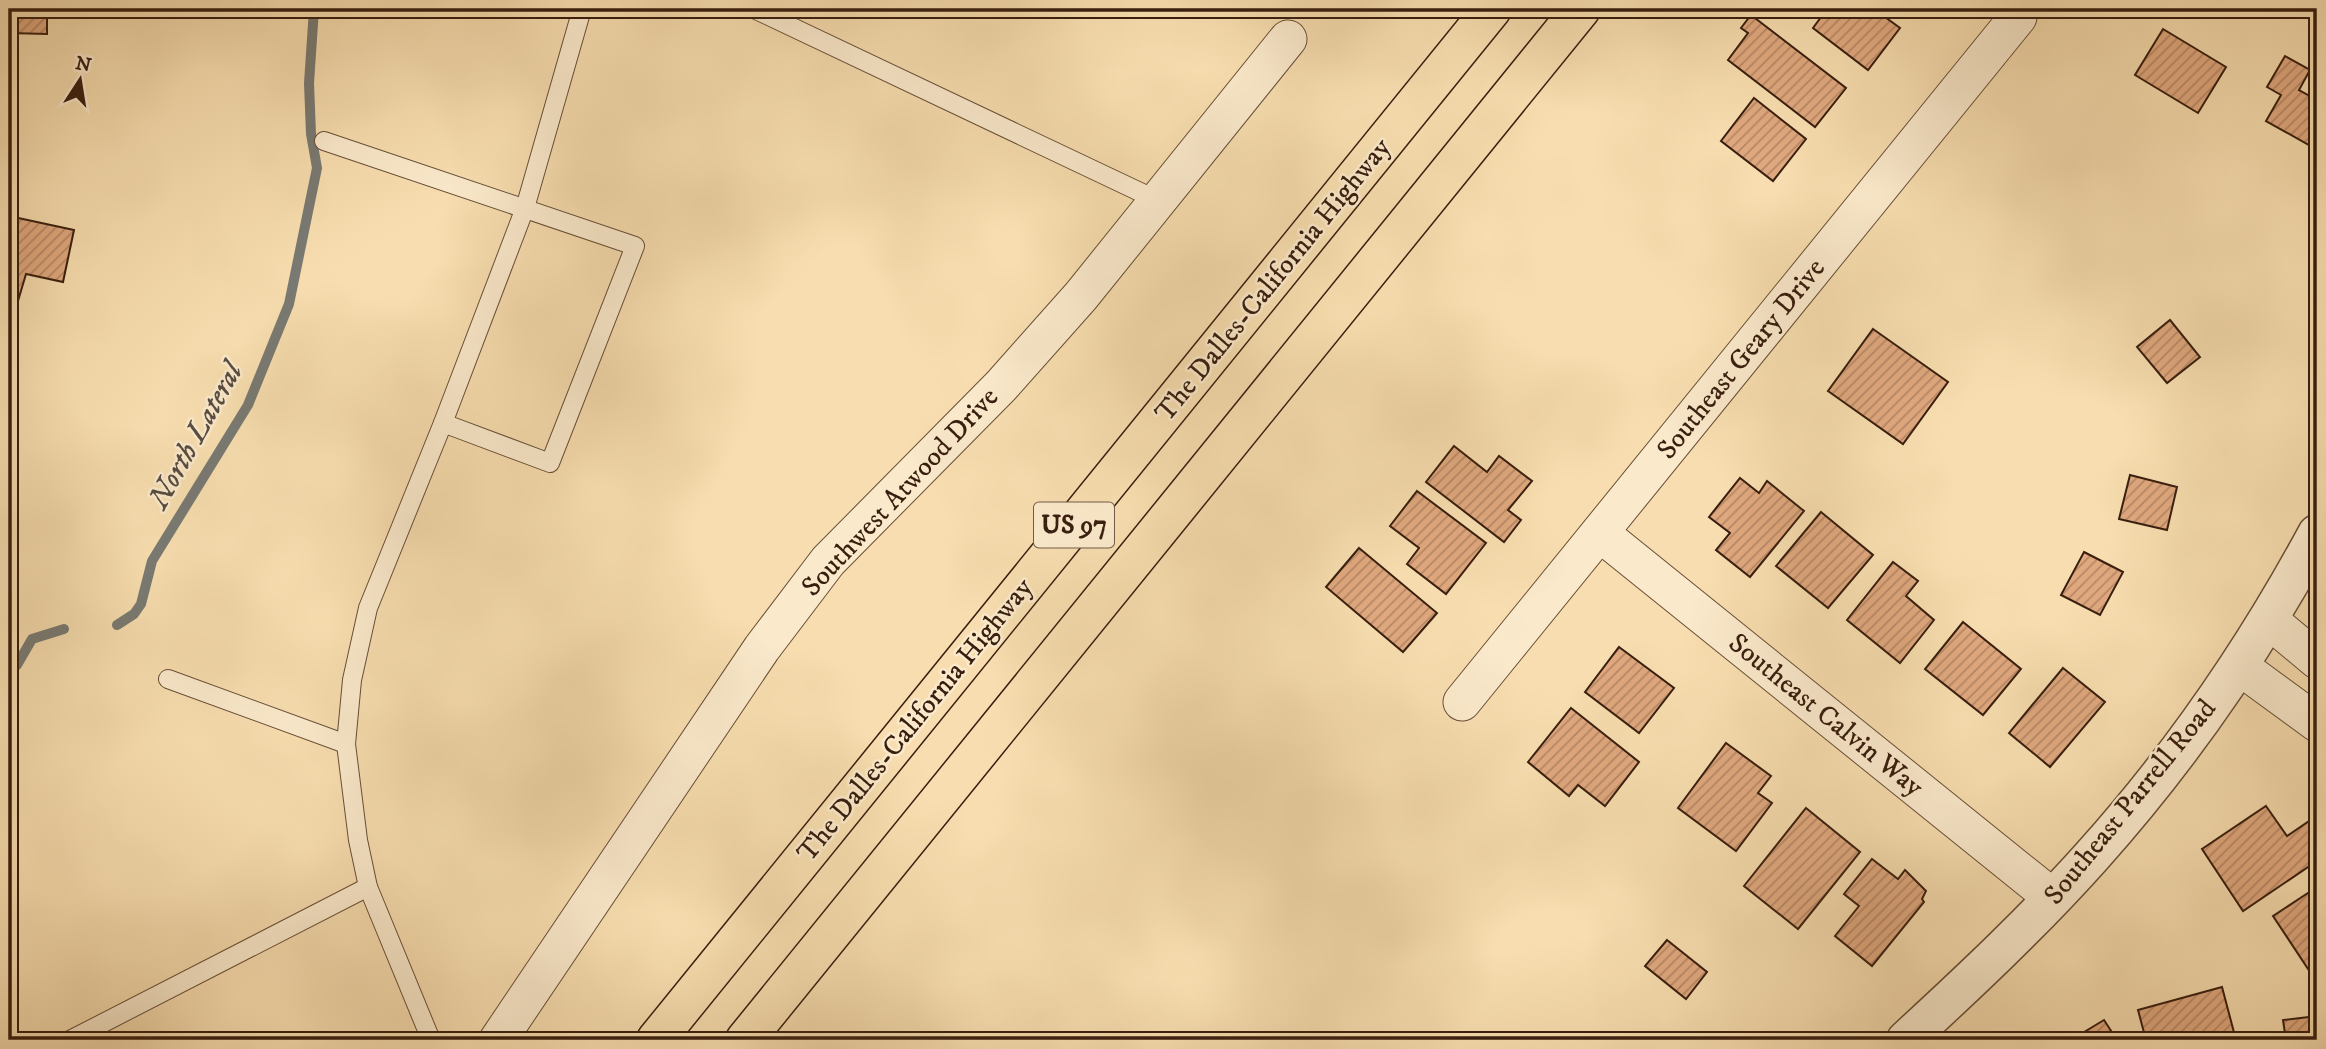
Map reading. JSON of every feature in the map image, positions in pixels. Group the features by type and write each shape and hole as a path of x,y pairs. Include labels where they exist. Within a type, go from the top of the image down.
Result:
{"highway":[{"name":"The Dalles-California Highway","path":"656,1040 1492,9"},
{"name":"US 97","path":"745,1040 1581,9"}],"street":[{"name":"Southeast Geary Drive","path":"1462,702 2018,17"},
{"name":"Southwest Atwood Drive","path":"498,1040 762,648 828,561 1001,386 1081,296 1289,39"},
{"name":"Southeast Calvin Way","path":"1600,533 2053,898"},
{"name":"Southeast Parrell Road","path":"1906,1040 2053,898 2135,805 2239,666 2269,620 2317,534"},
{"path":"2269,620 2317,660"},
{"path":"2239,666 2317,723"}],"lane":[{"path":"430,1040 368,887 358,840 346,744 352,680 368,608 443,423 525,208 582,9"},
{"path":"754,9 1159,201"},
{"path":"324,141 635,246 550,463 443,423"},
{"path":"168,678 346,744"},
{"path":"71,1040 368,887"}],"building":[{"path":"9,9 47,9 47,34 9,33"},
{"path":"1827,9 1874,9 1900,28 1868,70 1813,28"},
{"path":"1751,15 1846,88 1815,127 1728,60 1748,33 1741,28"},
{"path":"2163,29 2226,67 2198,113 2135,75"},
{"path":"2285,56 2310,70 2299,90 2317,100 2316,149 2266,121 2281,95 2267,87"},
{"path":"1754,98 1806,139 1773,181 1721,141"},
{"path":"9,216 74,230 63,282 26,274 15,311 9,309"},
{"path":"2170,320 2200,357 2167,383 2137,347"},
{"path":"1873,329 1948,382 1903,444 1828,391"},
{"path":"1454,446 1487,472 1499,456 1532,481 1508,510 1521,520 1504,542 1426,482"},
{"path":"2130,475 2177,487 2167,530 2119,519"},
{"path":"1740,478 1759,493 1767,481 1804,511 1750,577 1716,550 1730,533 1709,517"},
{"path":"1417,491 1486,543 1446,594 1407,564 1419,548 1390,526"},
{"path":"1821,512 1873,555 1828,608 1776,566"},
{"path":"1359,548 1437,613 1403,652 1326,587"},
{"path":"2084,552 2123,572 2100,615 2061,595"},
{"path":"1893,562 1918,581 1906,596 1934,620 1900,663 1847,620"},
{"path":"1963,622 2021,669 1983,715 1925,669"},
{"path":"1619,647 1674,688 1639,733 1585,692"},
{"path":"2063,668 2105,702 2050,767 2009,733"},
{"path":"1571,708 1639,762 1605,806 1578,785 1569,796 1528,762"},
{"path":"1726,743 1771,776 1758,793 1772,803 1736,851 1678,808"},
{"path":"2266,806 2287,836 2315,817 2317,861 2243,911 2202,849"},
{"path":"1806,808 1860,852 1798,929 1744,886"},
{"path":"1872,859 1898,879 1905,870 1926,891 1922,899 1924,902 1872,966 1835,936 1859,906 1844,894"},
{"path":"2317,887 2317,980 2316,981 2273,916"},
{"path":"1667,940 1707,972 1686,999 1645,966"},
{"path":"2222,987 2236,1040 2146,1040 2138,1010"},
{"path":"2317,1016 2317,1040 2286,1040 2283,1020"},
{"path":"2104,1020 2117,1040 2071,1040"}],"waterway":[{"name":"North Lateral","path":"117,625 134,614 141,604 152,561 248,405 289,304 317,168 311,134 309,83 314,9"},
{"name":"North Lateral","path":"9,670 17,665 32,639 64,629"}]}
